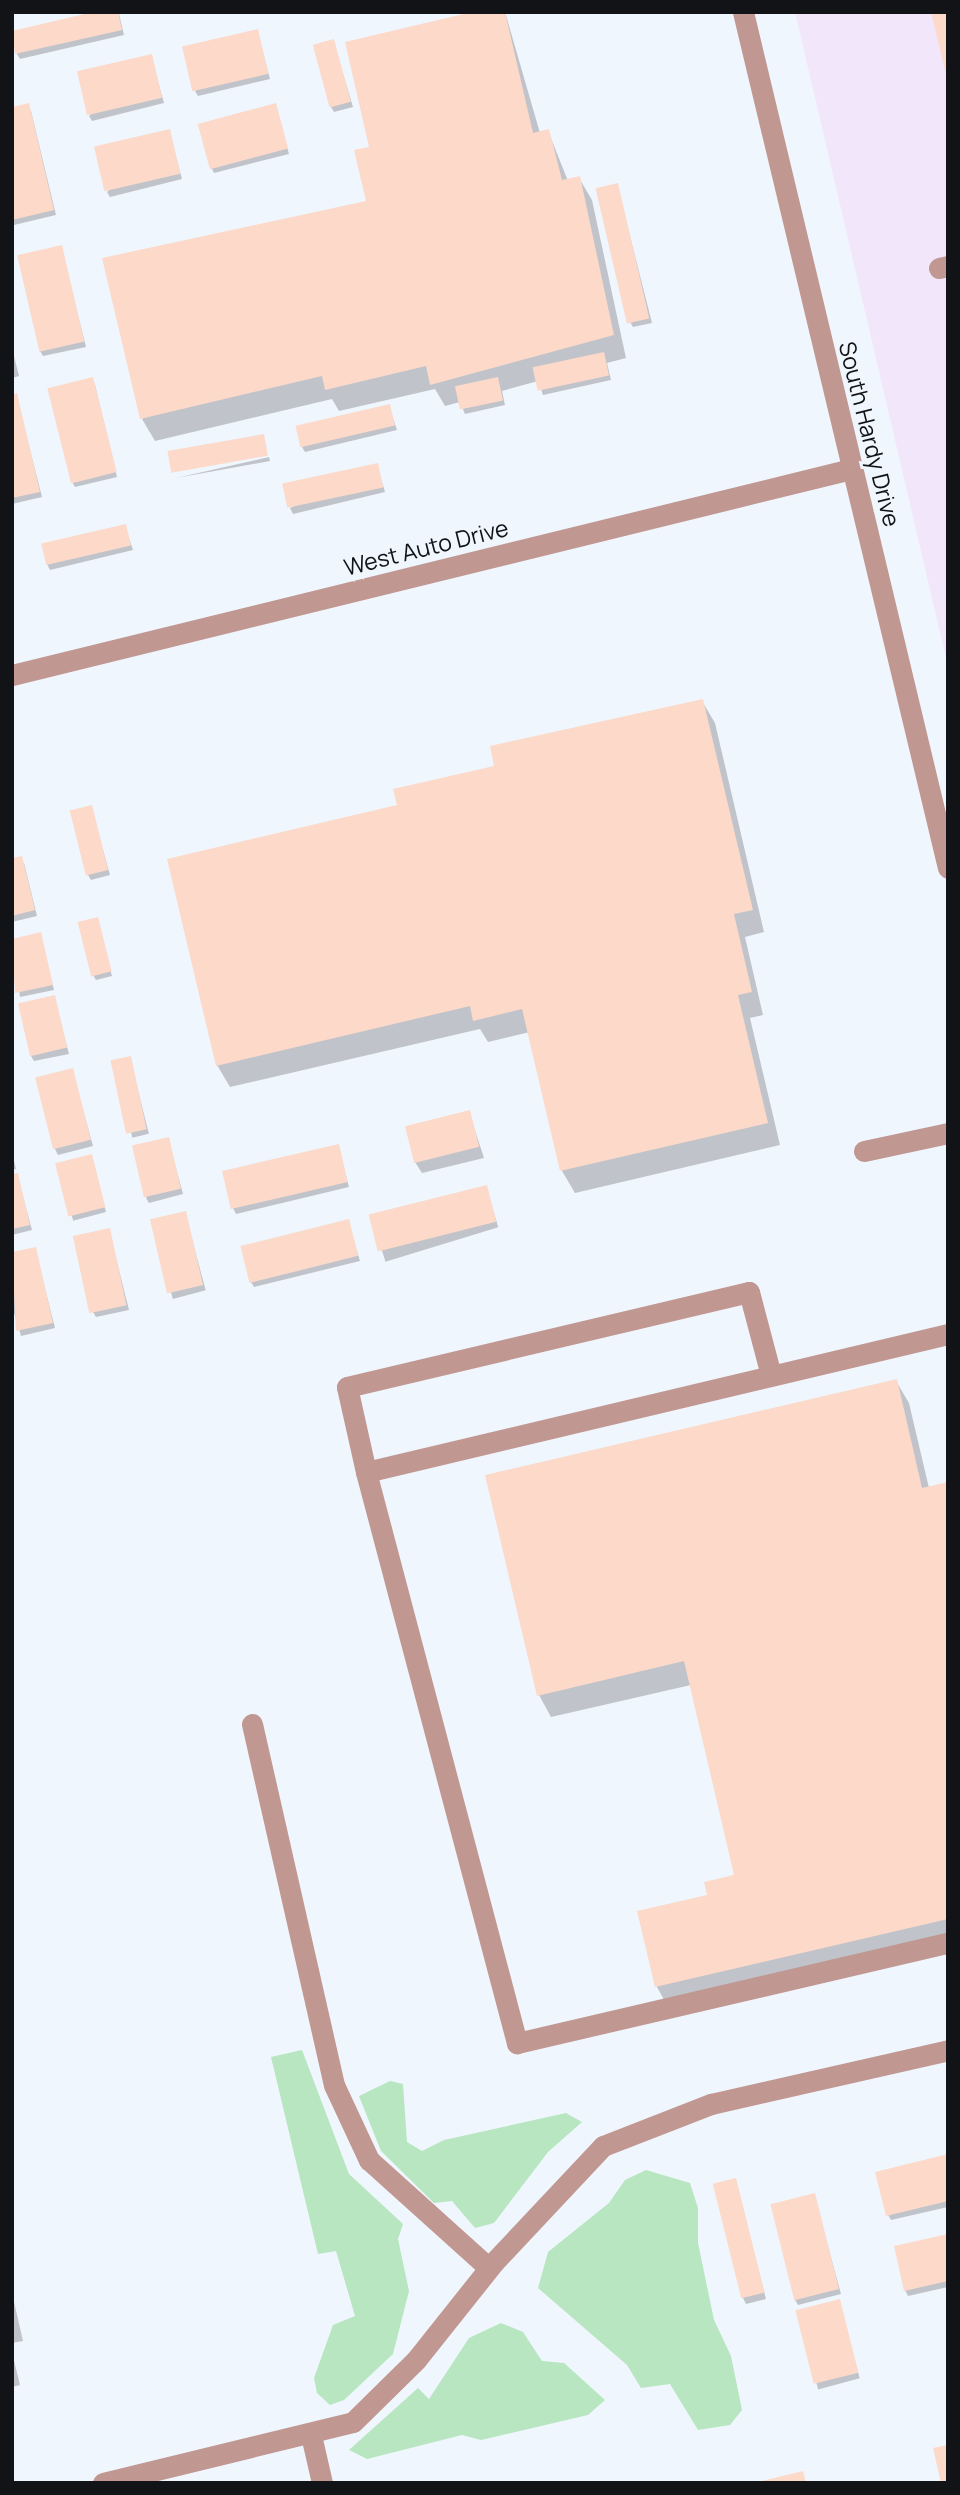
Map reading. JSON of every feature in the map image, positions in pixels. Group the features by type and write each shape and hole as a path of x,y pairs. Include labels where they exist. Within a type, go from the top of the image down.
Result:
{"street":[{"name":"South Hardy Drive","path":"743,12 948,868"},
{"name":"West Auto Drive","path":"12,675 851,469"},
{"path":"864,1151 948,1133"},
{"path":"771,1375 748,1292 347,1387 366,1472 517,2043 948,1943"},
{"path":"366,1472 948,1334"},
{"path":"252,1724 334,2085 369,2160 489,2268"},
{"path":"103,2483 312,2435 353,2422 416,2360 489,2268 603,2146 711,2104 948,2050"},
{"path":"312,2435 322,2483"}],"shaded area":[{"path":"795,12 948,12 948,667"}],"green space":[{"path":"302,2050 349,2174 403,2224 398,2239 409,2291 393,2354 344,2400 330,2405 317,2393 314,2378 333,2325 355,2316 336,2251 318,2254 271,2057"},
{"path":"390,2081 403,2084 407,2142 422,2151 444,2140 566,2113 582,2122 548,2152 494,2223 475,2228 452,2201 434,2203 381,2151 359,2096"},
{"path":"646,2170 690,2183 698,2208 698,2243 714,2320 731,2356 742,2410 730,2425 698,2430 670,2384 641,2388 627,2365 538,2288 548,2252 609,2203 625,2180"},
{"path":"501,2323 523,2332 542,2361 564,2363 605,2400 588,2415 481,2440 462,2435 367,2459 349,2450 418,2388 429,2399 469,2338"}],"building":[{"path":"93,12 118,12 122,30 15,54 12,31"},
{"path":"472,12 505,12 533,133 549,129 562,180 580,176 614,335 430,385 426,366 325,390 322,376 140,419 102,258 366,201 354,150 369,147 345,42"},
{"path":"931,12 948,12 948,78 947,78"},
{"path":"258,29 268,74 192,91 182,47"},
{"path":"334,39 351,102 330,107 313,45"},
{"path":"152,54 162,98 87,115 77,71"},
{"path":"29,103 54,210 12,220 12,107"},
{"path":"276,103 288,148 210,169 198,124"},
{"path":"170,129 180,174 104,191 94,147"},
{"path":"618,183 649,318 627,324 596,188"},
{"path":"62,245 84,341 39,352 17,255"},
{"path":"604,352 609,375 538,391 533,367"},
{"path":"93,377 117,472 71,483 47,388"},
{"path":"498,377 503,400 460,410 455,386"},
{"path":"17,393 40,492 12,498 12,395"},
{"path":"390,404 395,425 300,447 295,426"},
{"path":"264,434 268,456 171,473 167,451"},
{"path":"378,463 383,487 287,508 282,483"},
{"path":"126,524 131,545 46,565 41,544"},
{"path":"703,699 753,910 734,914 752,992 738,995 768,1123 560,1171 522,1009 473,1021 470,1006 216,1066 167,859 397,805 393,789 494,766 490,746"},
{"path":"92,805 108,870 86,876 70,811"},
{"path":"22,856 35,910 12,916 12,858"},
{"path":"98,917 112,971 91,976 78,922"},
{"path":"41,932 53,985 15,993 12,939"},
{"path":"55,995 67,1048 30,1056 18,1004"},
{"path":"131,1056 147,1129 126,1134 110,1060"},
{"path":"73,1068 91,1140 53,1149 35,1077"},
{"path":"470,1110 479,1147 414,1163 405,1126"},
{"path":"169,1137 181,1189 144,1197 132,1146"},
{"path":"339,1144 348,1182 231,1209 222,1171"},
{"path":"92,1154 105,1207 68,1217 55,1163"},
{"path":"18,1173 30,1225 12,1229 12,1174"},
{"path":"487,1185 496,1222 378,1251 369,1215"},
{"path":"186,1211 203,1285 167,1293 150,1219"},
{"path":"349,1219 358,1256 250,1283 240,1246"},
{"path":"110,1228 126,1305 89,1313 73,1236"},
{"path":"36,1247 53,1323 16,1331 12,1252"},
{"path":"897,1379 922,1488 948,1482 948,1919 655,1987 637,1911 707,1895 704,1882 734,1875 684,1661 537,1696 485,1475"},
{"path":"948,2154 948,2201 886,2216 875,2172"},
{"path":"736,2178 765,2292 741,2298 713,2184"},
{"path":"815,2193 839,2289 794,2300 770,2204"},
{"path":"948,2234 948,2281 904,2291 894,2246"},
{"path":"840,2299 858,2373 814,2384 795,2310"},
{"path":"948,2445 948,2483 941,2483 933,2448"},
{"path":"803,2471 806,2483 758,2483 758,2482"}]}
